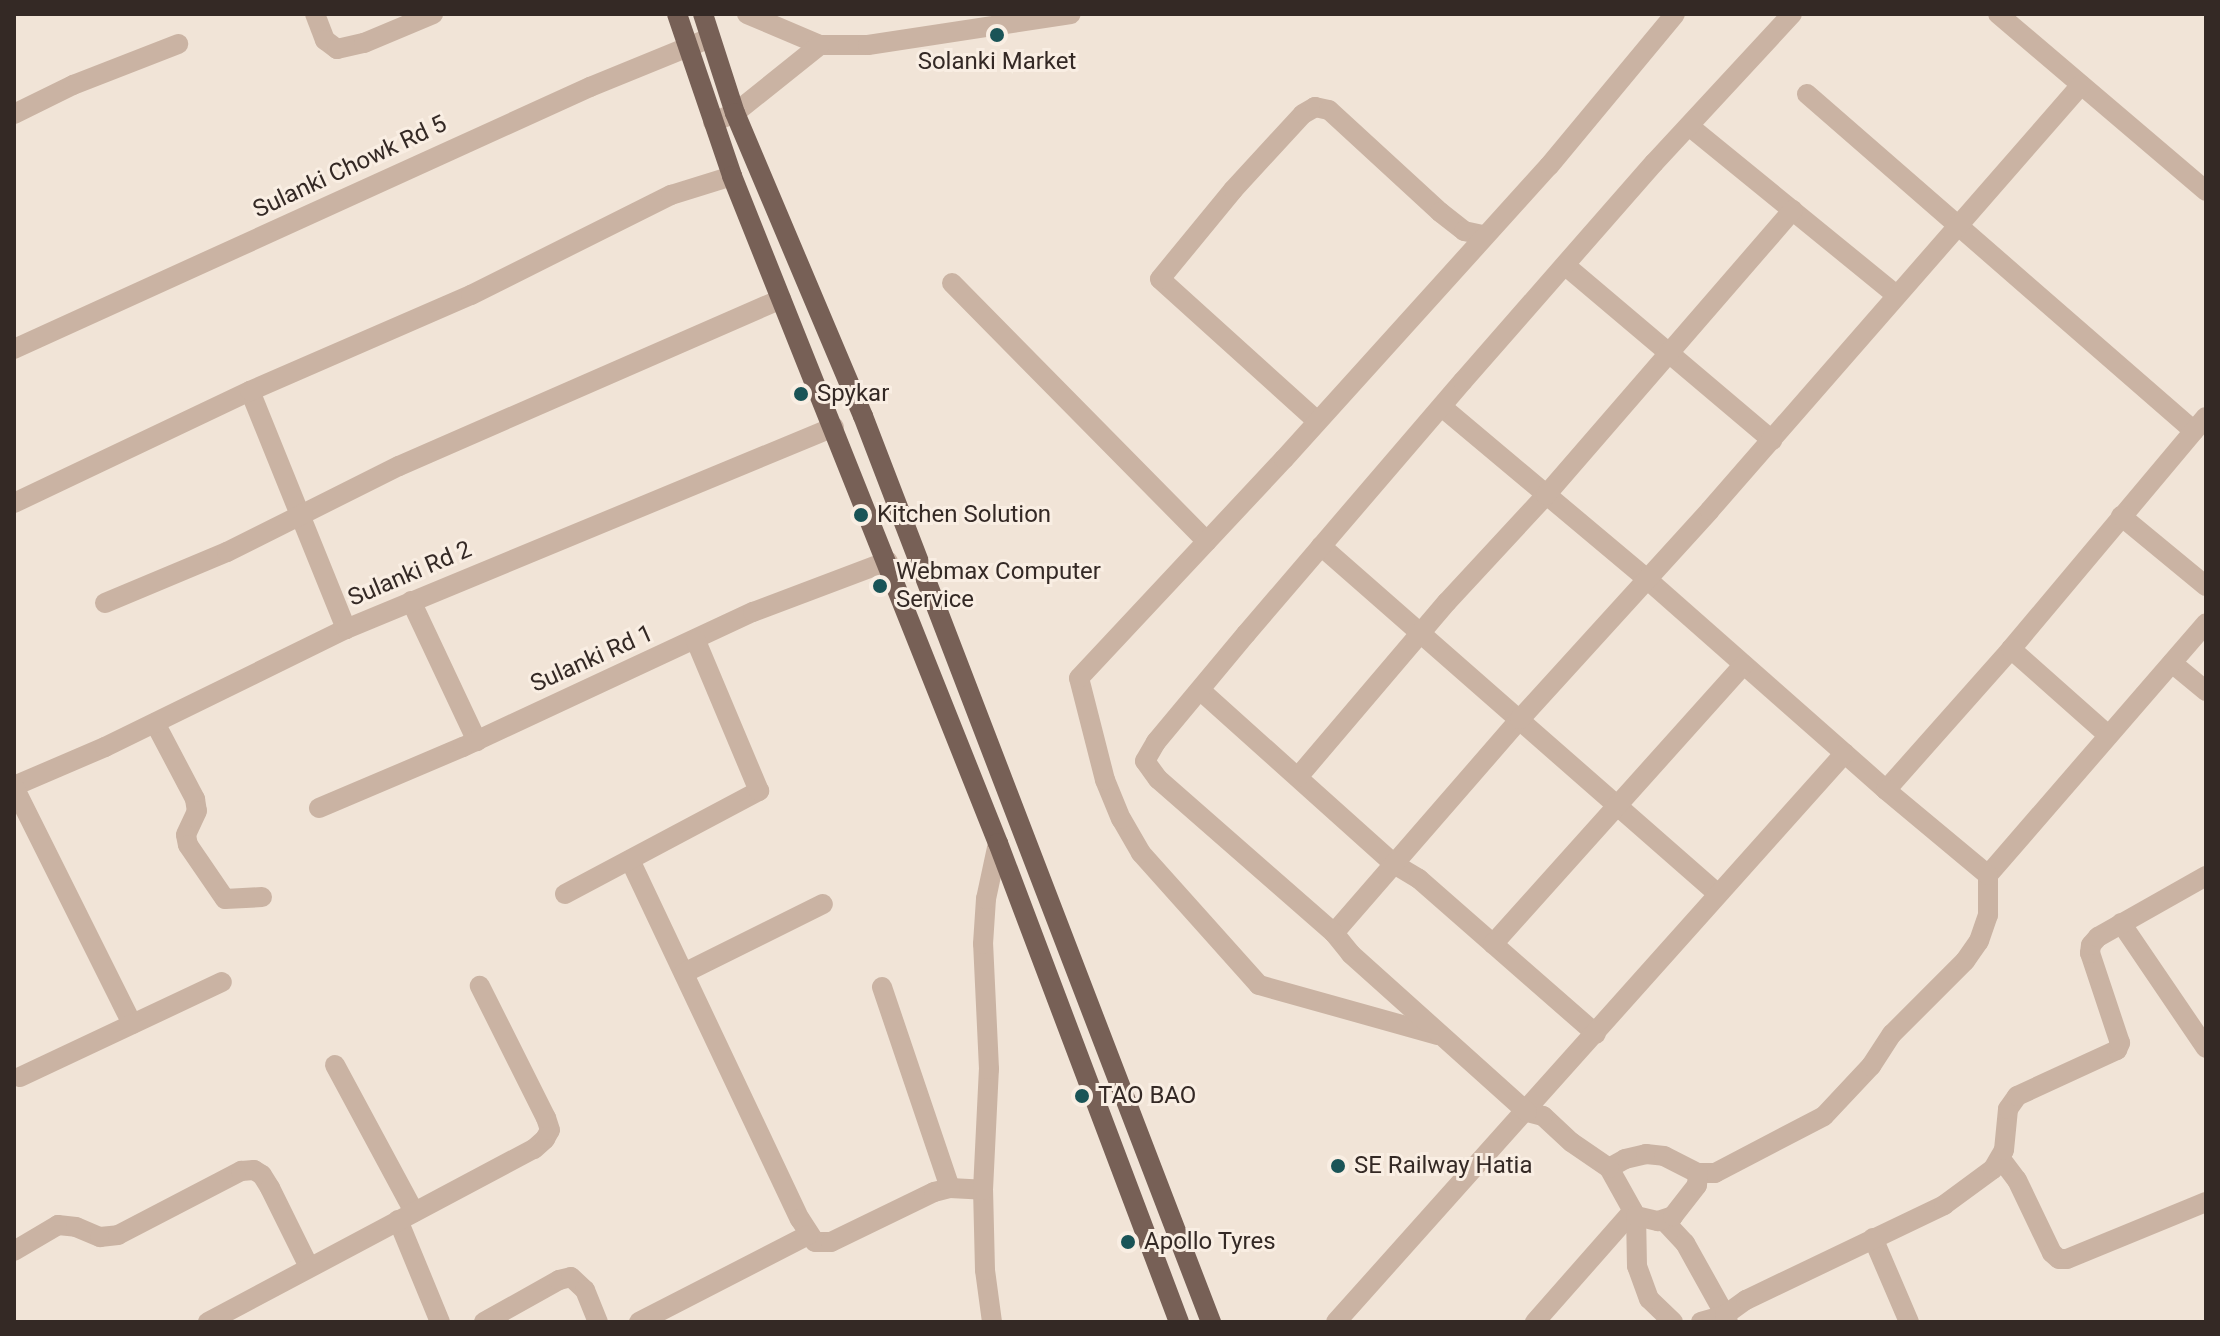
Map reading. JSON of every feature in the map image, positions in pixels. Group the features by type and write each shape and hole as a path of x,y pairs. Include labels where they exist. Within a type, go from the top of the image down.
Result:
{"main road":[{"path":"677,14 732,176 998,843 1179,1322"},
{"path":"703,14 735,113 863,416 1211,1322"}],"street":[{"path":"315,14 325,40 337,49 364,43 433,14"},
{"path":"747,14 820,45 868,45 957,23 1071,14"},
{"path":"1442,1036 1259,985 1141,853 1121,819 1105,780 1079,678 1549,166 1675,14"},
{"path":"1673,1322 1649,1299 1637,1266 1634,1213 1609,1168 1571,1142 1543,1116 1527,1112 1351,954 1334,933 1158,779 1145,761 1200,690 1321,546 1689,126 1792,14"},
{"path":"1998,14 2206,191"},
{"name":"Sulanki Chowk Rd 5","path":"14,349 686,46 710,38"},
{"path":"14,114 73,85 178,44"},
{"path":"713,122 735,113 820,45"},
{"path":"1334,933 1520,719 1772,440 1955,226 2081,85"},
{"path":"1807,94 1955,226 2200,424 2011,649 1886,790"},
{"path":"1316,420 1160,279 1233,190 1303,114 1315,107 1329,110 1464,231 1483,235"},
{"path":"1689,126 1896,295"},
{"path":"14,503 250,391 471,295 671,195 732,176"},
{"path":"1298,777 1793,210"},
{"path":"1566,266 1772,440"},
{"path":"952,283 1207,542"},
{"path":"105,603 300,517 399,466 781,299"},
{"path":"250,391 346,629"},
{"path":"1442,407 1648,580 1886,790 1988,875 1991,886 1988,915 1979,941 1965,961 1892,1034 1847,1094 1824,1116 1715,1173 1698,1173 1664,1156 1646,1154 1625,1159 1609,1168"},
{"name":"Sulanki Rd 2","path":"14,786 155,723 346,629 834,427"},
{"path":"2121,516 2206,586"},
{"path":"1321,546 1718,894"},
{"name":"Sulanki Rd 1","path":"319,808 477,741 753,612 888,561"},
{"path":"411,601 477,741"},
{"path":"1988,875 2206,623"},
{"path":"565,894 759,791 696,641"},
{"path":"2011,649 2108,735"},
{"path":"2172,663 2206,691"},
{"path":"1493,944 1619,808 1743,665"},
{"path":"1200,690 1394,864 1407,869 1596,1034"},
{"path":"155,723 195,799 197,811 186,835 188,845 225,899 262,897"},
{"path":"1336,1322 1845,753"},
{"path":"14,786 19,812 132,1024"},
{"path":"992,1322 985,1270 983,1190 989,1069 983,944 986,899 998,843"},
{"path":"630,860 808,1235 815,1242 831,1242 916,1200 950,1188 983,1190"},
{"path":"1701,1322 1726,1318 1746,1300 1944,1205 1993,1169 2001,1159 2008,1109 2017,1096 2117,1050 2120,1043 2090,953 2098,937 2206,876"},
{"path":"684,973 823,904"},
{"path":"2121,923 2206,1048"},
{"path":"20,1077 222,982"},
{"path":"208,1322 534,1149 550,1130 480,986"},
{"path":"882,987 950,1188"},
{"path":"335,1065 406,1216 440,1322"},
{"path":"2001,1159 2017,1180 2052,1253 2059,1259 2067,1259 2206,1202"},
{"path":"14,1251 58,1225 76,1227 100,1237 118,1235 241,1171 254,1170 270,1188 309,1267"},
{"path":"1698,1173 1697,1185 1668,1225 1685,1243 1726,1318"},
{"path":"1634,1213 1658,1221 1673,1216"},
{"path":"1535,1322 1634,1213"},
{"path":"639,1322 808,1235"},
{"path":"1873,1238 1909,1322"},
{"path":"484,1322 559,1280 571,1277 585,1290 598,1322"}],"place":[{"name":"Solanki Market","path":"997,35"},
{"name":"Spykar","path":"801,394"},
{"name":"Kitchen Solution","path":"861,515"},
{"name":"Webmax Computer Service","path":"880,586"},
{"name":"TAO BAO","path":"1082,1096"},
{"name":"SE Railway Hatia","path":"1338,1166"},
{"name":"Apollo Tyres","path":"1128,1242"}]}
